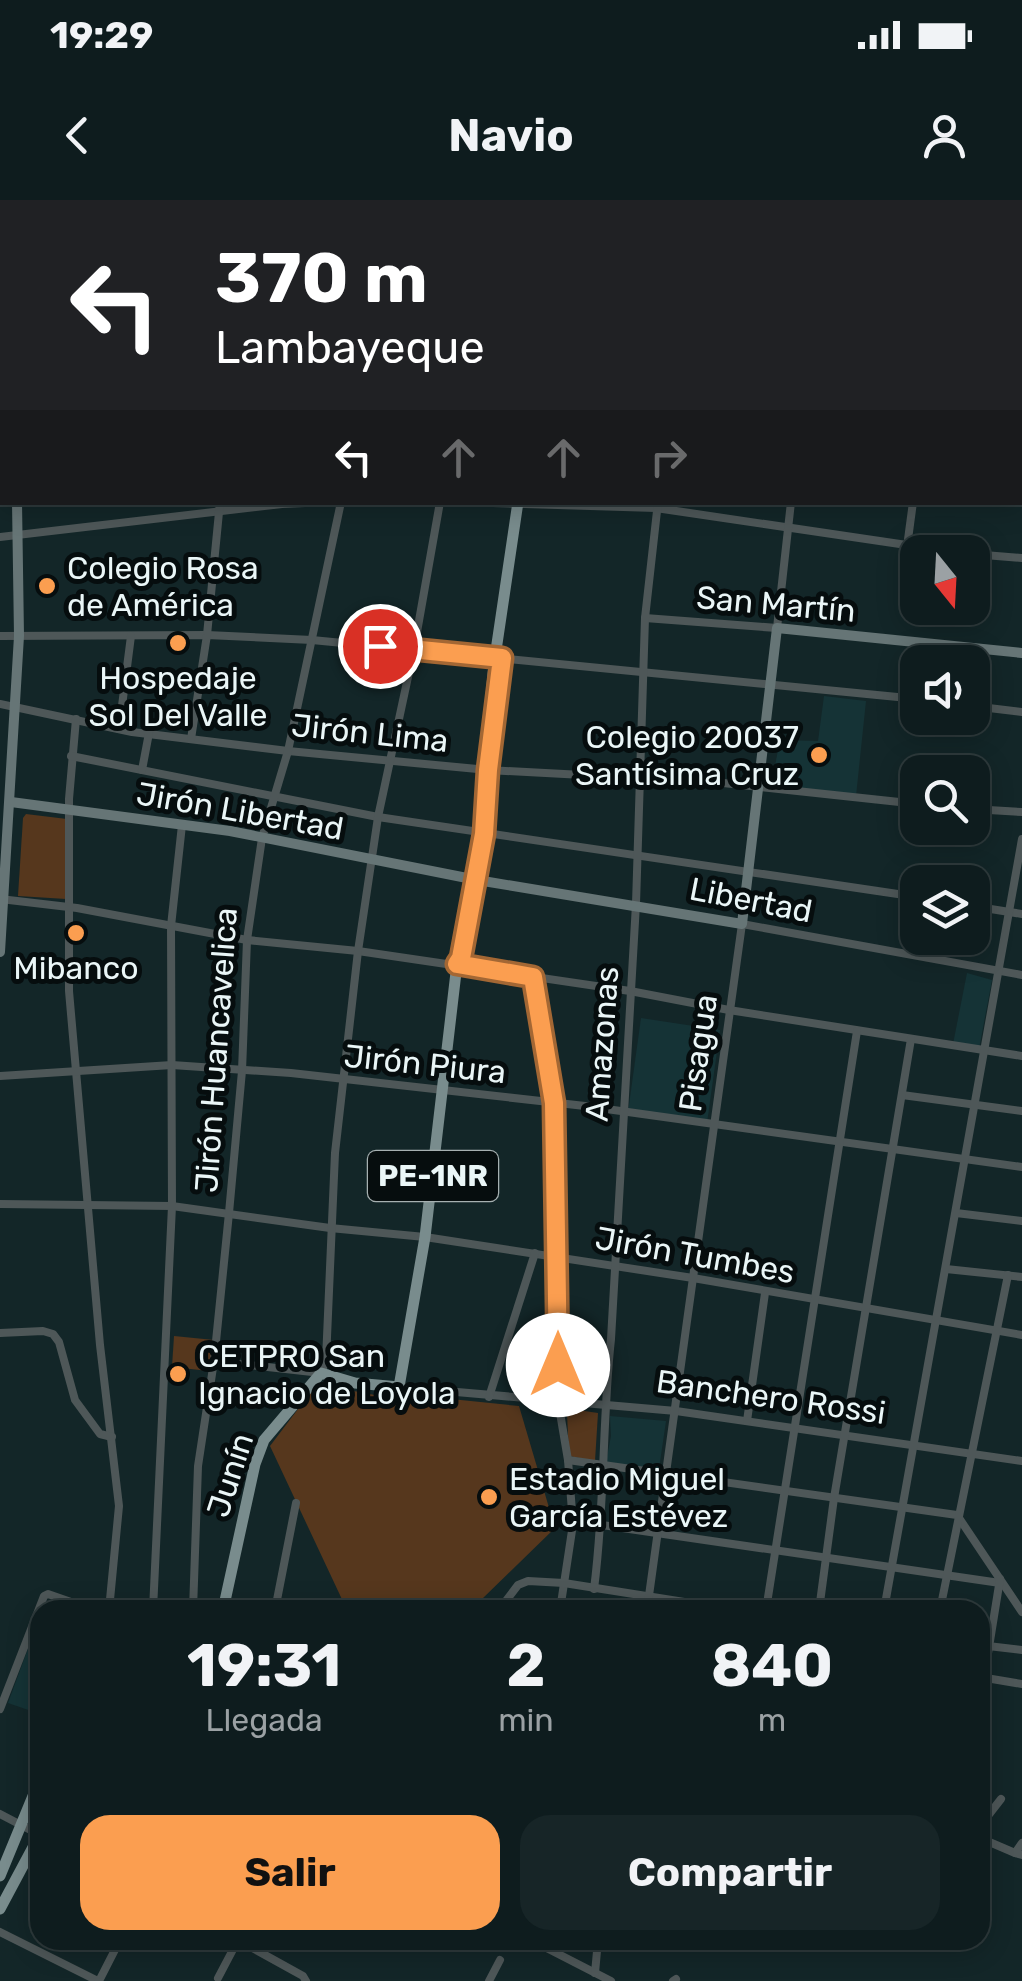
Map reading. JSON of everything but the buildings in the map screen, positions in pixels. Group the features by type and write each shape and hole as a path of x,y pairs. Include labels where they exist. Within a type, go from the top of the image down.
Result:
{"main road":[{"name":"PE-1NR","path":"399,1388 426,1238 457,964 481,834 498,657 522,505"},
{"name":"Banchero Rossi","path":"321,1373 355,1383 399,1388"},
{"name":"Junín","path":"225,1600 264,1440 321,1373"},
{"path":"0,1876 30,1803"},
{"path":"0,1909 30,1854"}],"street":[{"path":"0,952 6,801 19,636 17,505"},
{"path":"0,537 220,507 263,505"},
{"name":"Jirón Huancavelica","path":"192,1600 198,1466 214,1361 242,1071 247,940 262,838 288,751 340,505"},
{"path":"321,1373 326,1360 330,1228 342,1080 358,951 378,817 439,505"},
{"path":"657,505 900,547"},
{"name":"Amazonas","path":"594,1589 602,1525 604,1405 636,904 645,618 657,505"},
{"name":"Pisagua","path":"648,1600 742,924 790,505"},
{"path":"908,535 912,505"},
{"path":"191,739 220,507"},
{"path":"990,555 1022,558"},
{"name":"San Martín","path":"645,618 1022,652"},
{"path":"0,636 207,635 312,640 900,698"},
{"path":"120,728 131,636"},
{"name":"Jirón Lima","path":"0,704 149,734 389,762 758,786 900,802"},
{"path":"990,708 1022,712"},
{"path":"76,719 69,808 69,991 119,1506 110,1600"},
{"path":"142,770 149,734"},
{"path":"71,756 378,817 900,894"},
{"name":"Jirón Libertad","path":"6,801 262,838 474,879"},
{"path":"990,809 1022,812"},
{"path":"153,1600 172,1206 171,926 182,825"},
{"path":"886,1600 997,971 1020,876 1022,840"},
{"name":"Libertad","path":"474,879 636,904 1022,975"},
{"path":"2,900 69,906 247,940 358,951 630,990 729,1010 1022,1056"},
{"path":"990,909 1022,914"},
{"path":"533,977 554,1103 558,1401 573,1524 561,1600"},
{"path":"768,1600 782,1489 858,1031"},
{"path":"820,1600 911,1039"},
{"name":"Jirón Piura","path":"0,1076 172,1065 291,1073 554,1103 1022,1167"},
{"path":"902,1095 1022,1111"},
{"name":"Jirón Tumbes","path":"0,1204 172,1206 426,1238 693,1278 1022,1335"},
{"path":"956,1213 1022,1222"},
{"path":"488,1397 535,1253"},
{"path":"946,1268 1022,1277"},
{"path":"941,1600 1008,1275"},
{"path":"747,1421 766,1293"},
{"path":"0,1333 42,1330 53,1334 59,1342 74,1400 100,1434 112,1436"},
{"name":"Banchero Rossi","path":"214,1361 321,1373"},
{"name":"Banchero Rossi","path":"399,1388 676,1410 1022,1461"},
{"path":"568,1460 957,1515 1022,1612"},
{"path":"277,1600 296,1503"},
{"path":"573,1524 1000,1581"},
{"path":"990,1635 1000,1581"},
{"path":"507,1600 522,1582 564,1583 673,1600"},
{"path":"44,1600 46,1594 64,1600"},
{"path":"0,1706 30,1633"},
{"path":"990,1646 1022,1650"},
{"path":"990,1679 1022,1684"},
{"path":"990,1812 1000,1799"},
{"path":"0,1814 30,1829"},
{"path":"990,1842 1018,1854 1022,1843"},
{"path":"0,1932 30,1947"},
{"path":"36,1950 99,1981 115,1950"},
{"path":"218,1978 233,1950"},
{"path":"255,1950 305,1980"},
{"path":"550,1950 610,1981"},
{"path":"595,1973 597,1950"},
{"path":"489,1981 500,1960"}],"shaded area":[{"name":"Colegio 20037 Santísima Cruz","path":"824,696 866,701 856,796 771,786 780,740 818,741"},
{"path":"26,814 67,819 66,899 18,896"},
{"path":"967,973 992,980 979,1049 953,1044"},
{"path":"641,1018 720,1030 707,1123 628,1112"},
{"path":"174,1336 214,1340 209,1371 172,1367"},
{"path":"317,1384 375,1395 382,1392 519,1406 555,1528 482,1600 342,1600 270,1446"},
{"path":"571,1409 598,1413 595,1461 569,1456 567,1413"},
{"path":"610,1416 666,1421 659,1469 606,1462"},
{"path":"30,1643 30,1711 8,1703"}],"place":[{"name":"Colegio Rosa de América","path":"47,586"},
{"name":"Hospedaje Sol Del Valle","path":"178,643"},
{"name":"Colegio 20037 Santísima Cruz","path":"819,755"},
{"name":"Mibanco","path":"76,933"},
{"name":"CETPRO San Ignacio de Loyola","path":"178,1374"},
{"name":"Estadio Miguel García Estévez","path":"489,1497"}],"route":[{"path":"380,646 502,658 478,880 457,964 533,977 554,1103 558,1365"}]}
